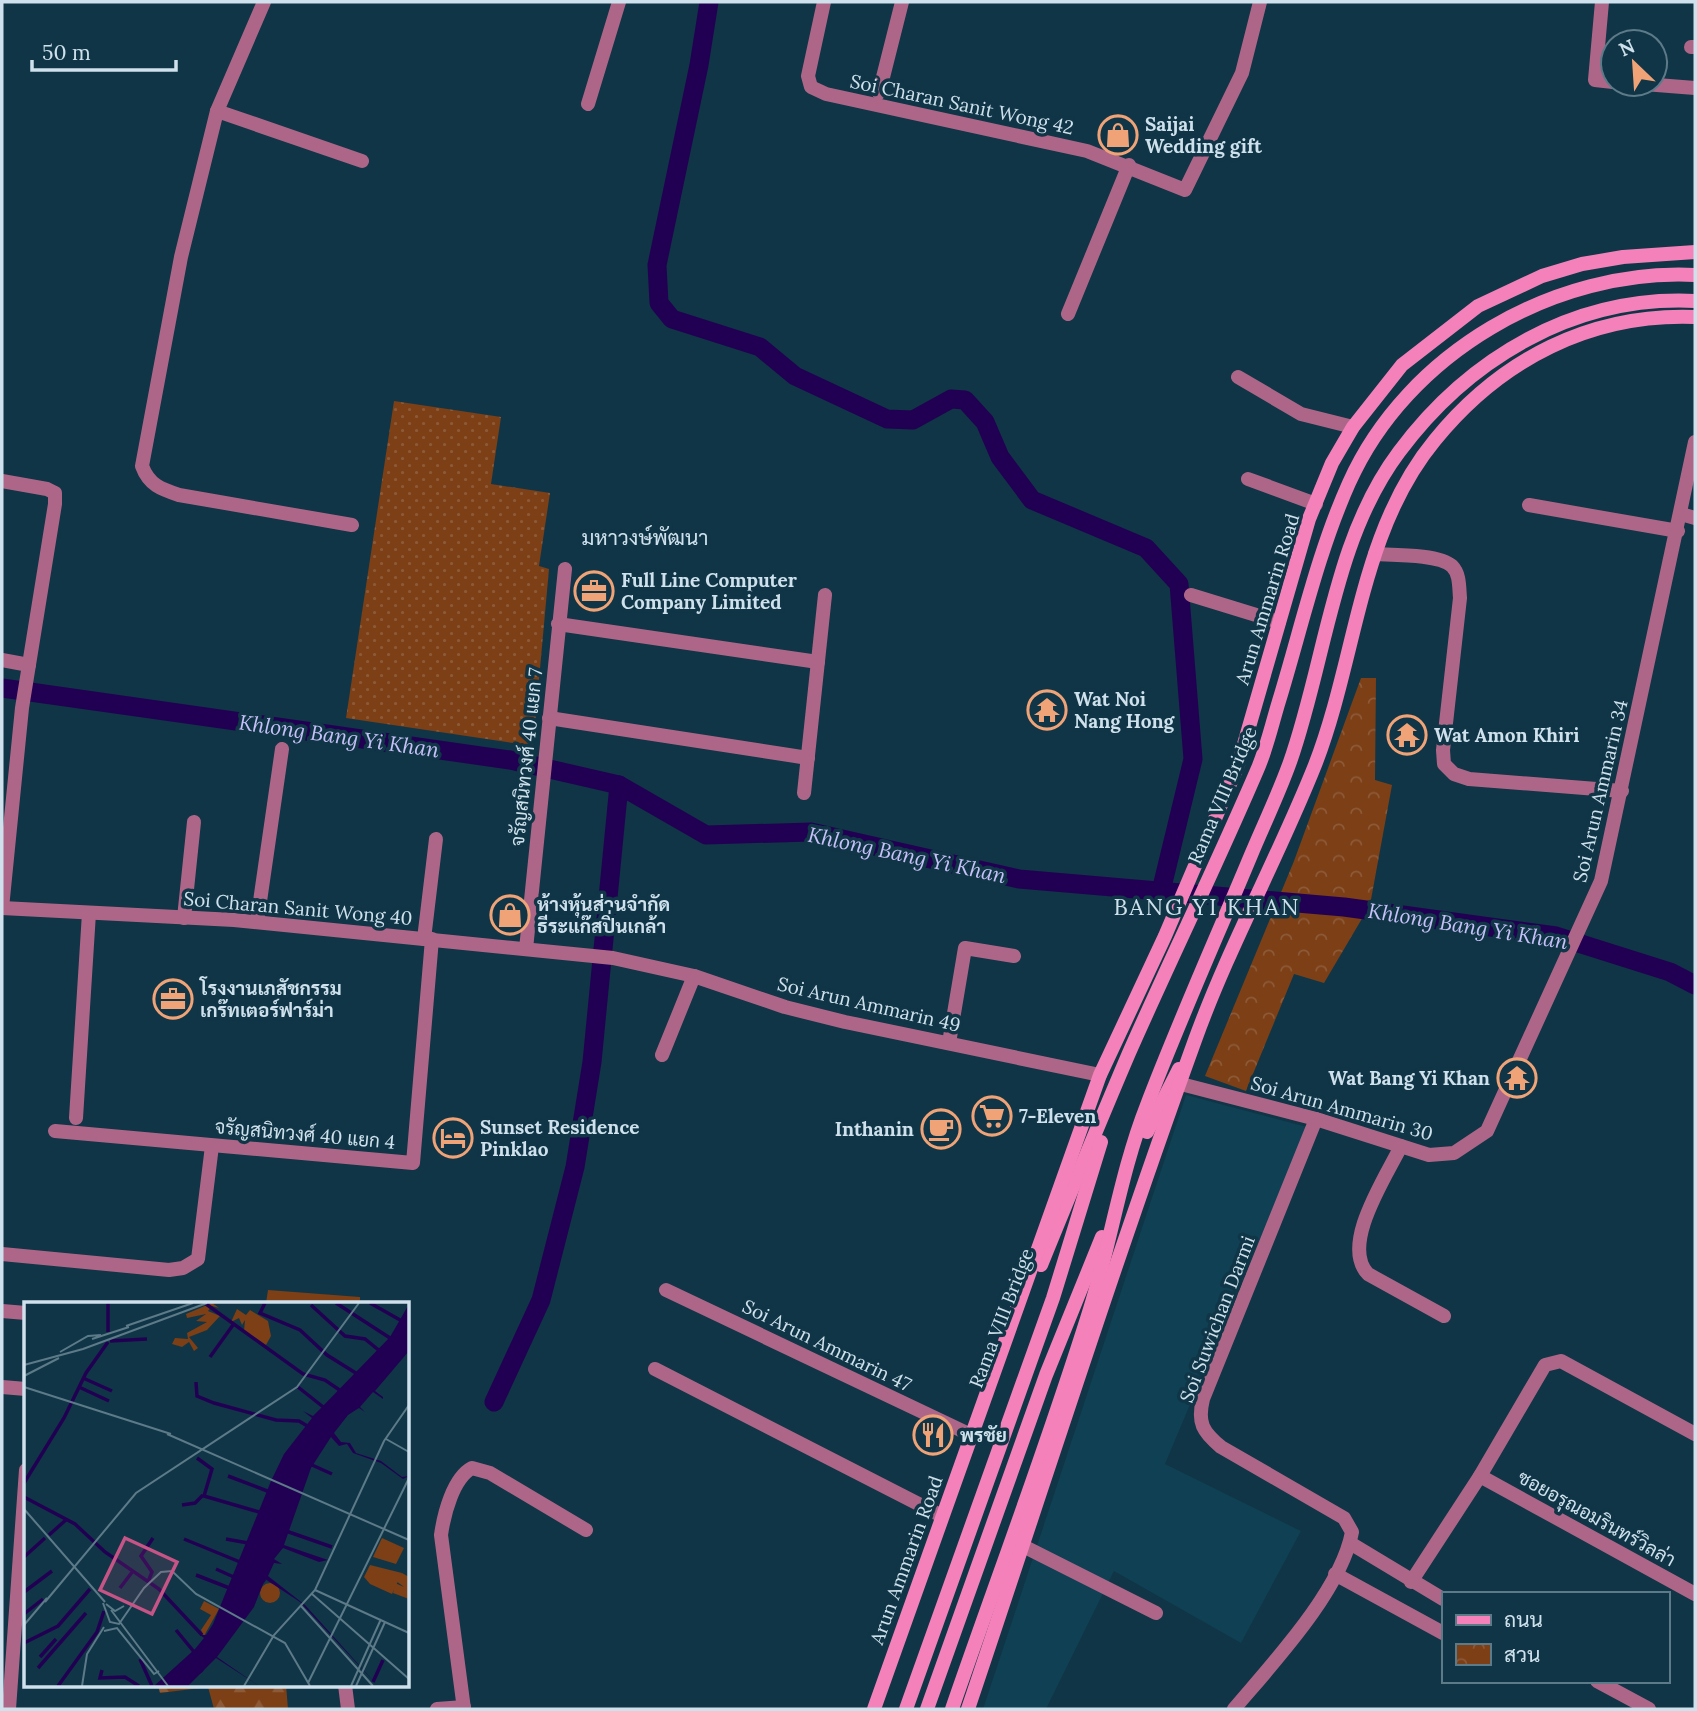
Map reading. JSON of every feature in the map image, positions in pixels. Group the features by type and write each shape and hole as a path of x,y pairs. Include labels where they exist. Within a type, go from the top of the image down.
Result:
{"main road":[{"name":"Arun Ammarin Road","path":"874,1709 1100,1074 1166,936 1238,765 1279,622 1316,504 1332,463 1353,427 1402,365 1478,306 1542,276 1582,264 1623,257 1695,252"},
{"name":"Rama VIII Bridge","path":"881,1709 1027,1297 1129,1053 1260,765 1334,520 1350,480 1371,443 1396,409 1446,359 1517,312 1590,286 1637,278 1695,275"},
{"path":"952,1709 1090,1308 1145,1110 1290,762 1345,565 1374,490 1396,456 1441,401 1497,355 1534,334 1596,312 1639,304 1695,301"},
{"path":"927,1709 1073,1307 1153,1117 1196,1037 1316,761 1375,554 1399,495 1427,450 1457,414 1505,372 1539,350 1604,325 1662,316 1695,317"},
{"path":"906,1709 1053,1298 1105,1127 1140,992"},
{"path":"968,1709 1196,1037"}],"street":[{"path":"264,2 217,111 181,257 142,466 147,479 160,488 179,495 352,525"},
{"path":"588,104 619,2"},
{"name":"Soi Charan Sanit Wong 42","path":"824,2 808,76 811,87 826,94 1087,151 1129,165 1185,190 1242,72 1260,2"},
{"path":"880,93 902,2"},
{"path":"1600,28 1602,2"},
{"path":"1599,35 1595,80 1599,80"},
{"path":"1669,86 1695,88"},
{"path":"217,111 362,161"},
{"path":"1068,314 1129,165"},
{"path":"1238,377 1301,414 1353,427"},
{"name":"Soi Arun Ammarin 34","path":"1487,1131 1601,881 1678,531 1688,516 1695,442"},
{"path":"1248,479 1316,504"},
{"path":"2,481 47,489 55,493 22,708 2,908"},
{"path":"1529,505 1678,531"},
{"path":"1375,554 1438,559 1451,565 1458,575 1460,597 1443,750 1444,764 1454,774 1469,779 1622,791"},
{"name":"จรัญสนิทวงศ์ 40 แยก 7","path":"526,949 565,569"},
{"path":"804,793 825,595"},
{"path":"1191,595 1279,622"},
{"path":"558,624 818,662"},
{"path":"2,660 29,665"},
{"path":"549,718 808,758"},
{"path":"257,922 282,749"},
{"path":"184,918 194,822"},
{"path":"428,939 436,839"},
{"name":"Soi Charan Sanit Wong 40","path":"2,908 257,922 590,955"},
{"path":"76,1118 89,913"},
{"name":"จรัญสนิทวงศ์ 40 แยก 4","path":"55,1131 413,1163 428,939"},
{"path":"949,1043 965,948 1014,956"},
{"name":"Soi Arun Ammarin 49","path":"590,955 694,976 833,1019 1100,1074"},
{"path":"662,1055 694,976"},
{"name":"Soi Arun Ammarin 30","path":"1181,1084 1316,1119 1429,1155 1454,1153 1487,1131"},
{"name":"Soi Suwichan Darmi","path":"1316,1119 1203,1399 1200,1422 1204,1433 1221,1447 1344,1518 1351,1526 1350,1543"},
{"path":"2,1254 169,1270 183,1268 198,1259 212,1146"},
{"path":"1401,1146 1358,1237 1361,1267 1368,1275 1444,1316"},
{"name":"Soi Arun Ammarin 47","path":"666,1290 971,1435"},
{"path":"2,1311 24,1313"},
{"path":"1411,1582 1480,1476 1545,1365 1561,1362 1695,1434"},
{"path":"655,1369 942,1516"},
{"path":"2,1387 24,1389"},
{"path":"437,1709 464,1708 441,1535 446,1511 465,1472 472,1468 490,1473 586,1530"},
{"name":"ซอยอรุณอมรินทร์วิลล่า","path":"1480,1476 1695,1594"},
{"path":"9,1709 24,1498"},
{"path":"1234,1709 1296,1635 1335,1574 1350,1543 1442,1598"},
{"path":"1023,1546 1156,1613"},
{"path":"1335,1574 1442,1632"},
{"path":"1601,1683 1649,1709"},
{"path":"345,1686 348,1709"}],"shaded area":[{"path":"1186,1095 1307,1127 1165,1464 1301,1531 1241,1643 1114,1571 1046,1709 983,1709"}],"green space":[{"path":"394,401 501,417 491,484 550,493 539,566 549,569 533,746 346,718"},
{"path":"1361,678 1376,678 1375,780 1392,785 1370,905 1324,983 1294,974 1246,1091 1205,1076 1294,861"},
{"path":"268,1290 360,1297 360,1302 266,1302"},
{"path":"158,1686 286,1686 288,1709 214,1709 208,1687 160,1693"}],"waterway":[{"path":"709,2 699,65 657,265 659,303 672,319 760,347 795,376 887,419 913,420 951,399 965,400 985,422 1000,457 1032,500 1146,548 1179,584 1193,759 1161,891"},
{"name":"Khlong Bang Yi Khan","path":"2,688 510,760 619,785 706,835 811,832 1019,879 1344,907 1556,936 1670,972 1695,985"},
{"path":"494,1402 541,1300 575,1167 592,1062 619,785"}],"place":[{"name":"Saijai Wedding gift","path":"1118,135"},
{"name":"Full Line Computer Company Limited","path":"594,591"},
{"name":"Wat Noi Nang Hong","path":"1047,710"},
{"name":"Wat Amon Khiri","path":"1407,735"},
{"name":"ห้างหุ้นส่วนจำกัด ธีระแก๊สปิ่นเกล้า","path":"510,915"},
{"name":"โรงงานเภสัชกรรม เกร๊ทเตอร์ฟาร์ม่า","path":"173,999"},
{"name":"Wat Bang Yi Khan","path":"1517,1078"},
{"name":"7-Eleven","path":"992,1116"},
{"name":"Inthanin","path":"941,1129"},
{"name":"Sunset Residence Pinklao","path":"453,1138"},
{"name":"พรชัย","path":"933,1435"}],"district":[{"name":"มหาวงษ์พัฒนา","path":"645,537"},
{"name":"BANG YI KHAN","path":"1207,906"}]}
